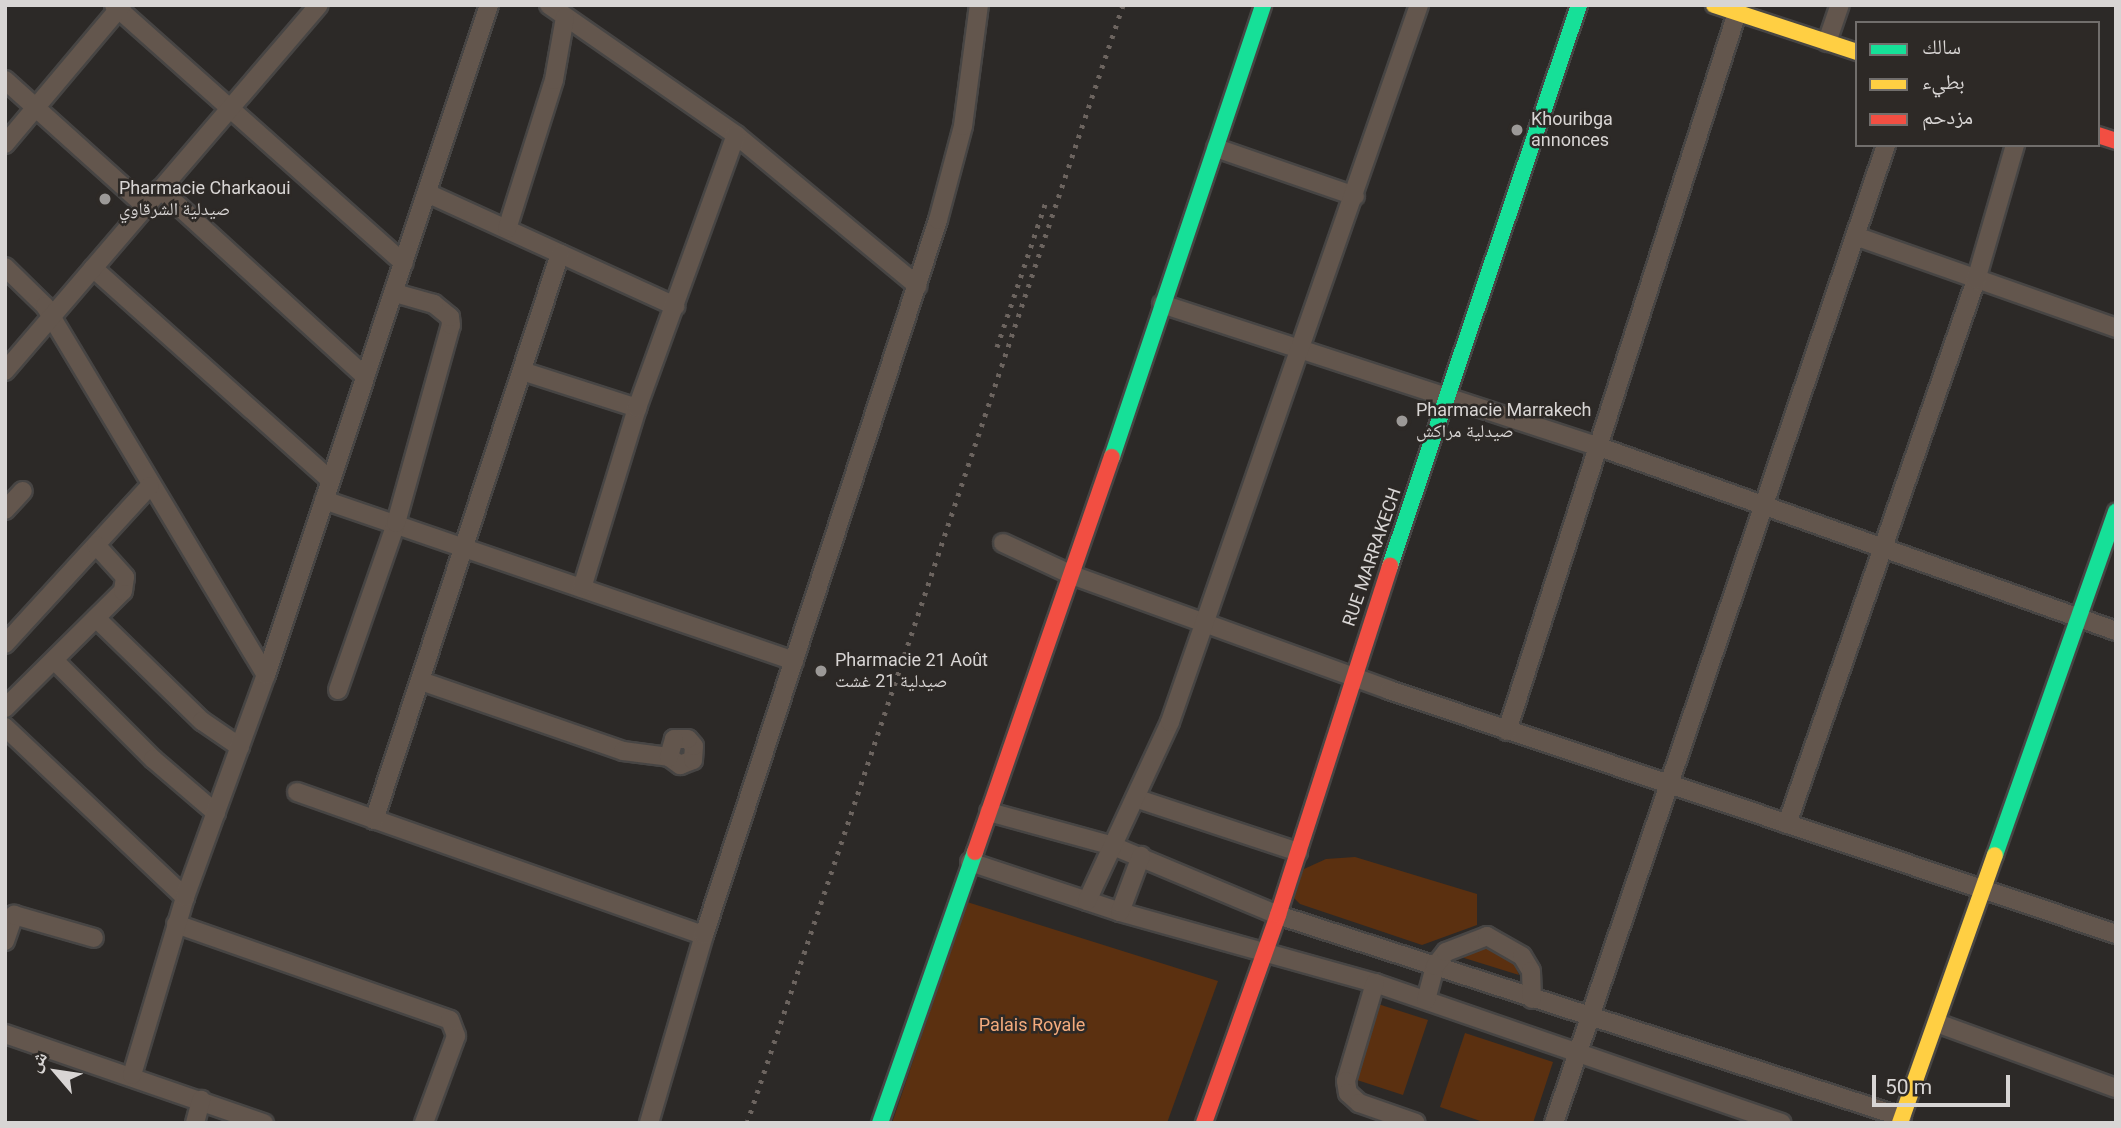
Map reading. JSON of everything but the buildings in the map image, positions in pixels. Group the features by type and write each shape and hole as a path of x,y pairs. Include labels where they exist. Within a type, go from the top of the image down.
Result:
{"street":[{"path":"5,371 52,319 227,108 319,5"},
{"path":"132,1075 185,897 266,675 489,5"},
{"path":"549,5 737,135 918,286"},
{"path":"649,1123 704,935 918,286 963,125 979,5"},
{"path":"880,1123 1072,575 1263,5"},
{"path":"1087,901 1170,722 1355,197 1419,5"},
{"name":"RUE MARRAKECH","path":"1204,1123 1278,915 1351,675 1450,398 1579,5"},
{"path":"1714,5 1855,51"},
{"path":"1828,41 1840,5"},
{"path":"5,144 118,6 227,108 404,263"},
{"path":"1507,731 1737,13"},
{"path":"507,229 554,80 565,17"},
{"path":"5,80 144,205"},
{"path":"582,588 637,408 737,135"},
{"path":"1554,1123 1593,1016 1667,785 1766,510 1885,147"},
{"path":"1787,824 1976,279 2013,147"},
{"path":"1216,148 1355,197"},
{"path":"160,189 365,376"},
{"path":"426,193 675,306"},
{"path":"1858,237 2116,327"},
{"path":"374,821 561,254"},
{"path":"5,267 52,319 266,675"},
{"path":"93,268 330,479"},
{"path":"338,690 396,523 451,326 450,317 434,304 395,293"},
{"path":"1162,304 1597,446 1766,510 2116,631"},
{"path":"522,371 637,408"},
{"path":"8,636 150,486"},
{"path":"5,510 23,491"},
{"path":"324,500 794,661"},
{"path":"989,812 1113,846 1278,915 1532,999 1593,1016 1901,1120 1986,890 2076,617 2116,512"},
{"path":"1003,543 1072,575 1507,731 2116,934"},
{"path":"5,708 96,618 125,583 96,545"},
{"path":"96,618 202,721 240,747"},
{"path":"55,660 153,759 216,813"},
{"path":"421,681 623,751 669,757"},
{"path":"5,727 185,897"},
{"path":"297,792 704,935"},
{"path":"1135,798 1298,852"},
{"path":"1120,912 1141,856"},
{"path":"970,862 1120,912 1266,949 1375,983 1782,1123"},
{"path":"5,941 15,915 94,938"},
{"path":"176,924 450,1020 456,1036 424,1123"},
{"path":"1426,1000 1435,966 1473,937 1502,941 1522,956 1531,971 1532,999"},
{"path":"1375,983 1346,1081 1348,1093 1359,1104 1416,1123"},
{"path":"1937,1023 2116,1088"},
{"path":"5,1034 132,1075 264,1123"},
{"path":"195,1123 201,1100"}],"green space":[{"path":"1355,857 1477,894 1477,925 1422,945 1300,904 1291,895 1304,869 1326,859"},
{"name":"Palais Royale","path":"967,902 1218,981 1167,1123 892,1123"},
{"path":"1480,943 1511,954 1519,975 1461,957"},
{"path":"1378,1004 1428,1020 1403,1095 1354,1079"},
{"path":"1465,1033 1553,1062 1533,1123 1486,1123 1440,1107"}],"railway":[{"path":"747,1123 1123,5"},
{"path":"997,347 1047,198"}],"traffic: fast":[{"path":"1112,457 1263,5"},
{"path":"1390,566 1579,5"},
{"path":"1995,855 2116,512"},
{"path":"880,1123 975,852"}],"traffic: slow":[{"path":"1714,5 1855,51"},
{"path":"1900,1123 1995,855"}],"traffic: jam":[{"path":"2100,136 2116,141"},
{"path":"975,852 1112,457"},
{"path":"1204,1123 1278,915 1390,566"}],"place":[{"name":"Khouribga annonces","path":"1517,130"},
{"name":"Pharmacie Charkaoui صيدلية الشرقاوي","path":"105,199"},
{"name":"Pharmacie Marrakech صيدلية مراكش","path":"1402,421"},
{"name":"Pharmacie 21 Août صيدلية 21 غشت","path":"821,671"}]}
